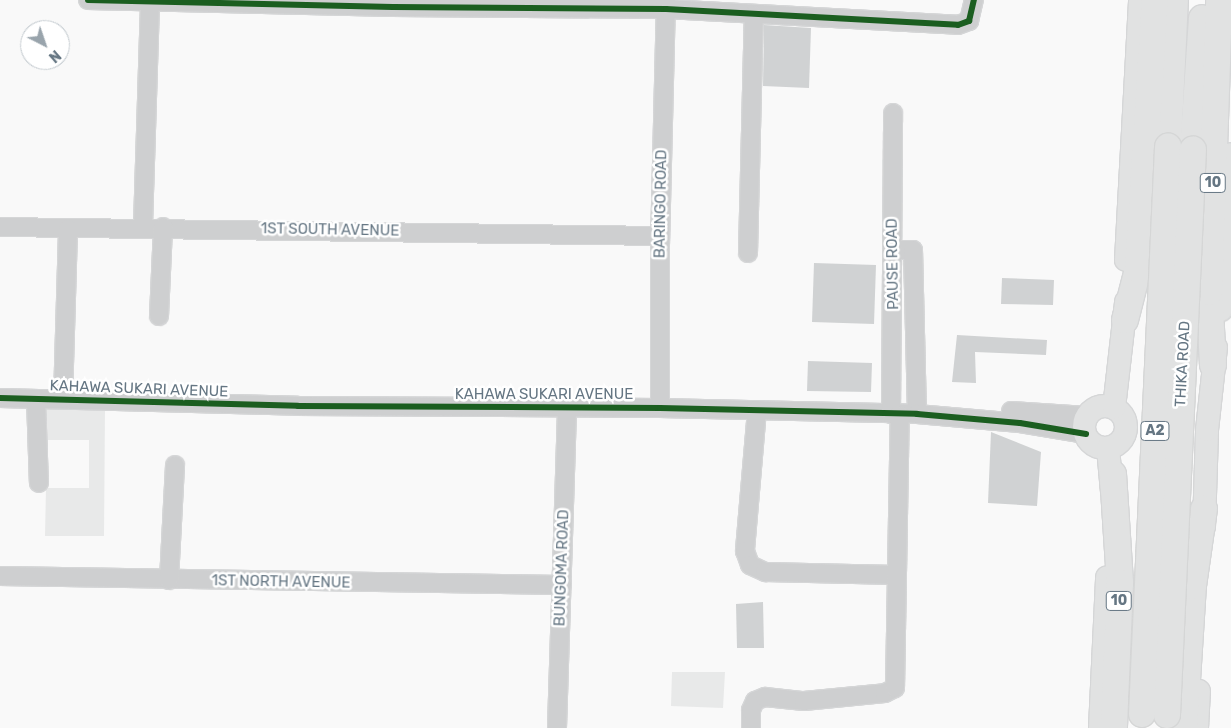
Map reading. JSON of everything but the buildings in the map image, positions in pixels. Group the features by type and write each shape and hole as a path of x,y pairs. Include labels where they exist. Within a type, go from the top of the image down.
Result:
{"highway":[{"path":"1125,320 1138,269 1155,0"},
{"name":"THIKA ROAD","path":"1173,724 1180,148 1176,0"},
{"name":"THIKA ROAD","path":"1142,721 1180,148 1203,0"},
{"name":"10","path":"1213,365 1209,292 1219,0"},
{"name":"10","path":"1112,474 1120,583 1114,728"},
{"path":"1173,724 1204,510"}],"main road":[{"path":"1100,728 1112,474 1125,320 1140,0"},
{"name":"THIKA ROAD","path":"1197,728 1204,603 1204,510 1207,436 1220,313 1231,154"},
{"path":"1117,429 1098,408 1086,425 1094,444 1117,429 1207,436"}],"street":[{"path":"88,0 393,8 666,5 754,14 958,25 969,20 974,0"},
{"path":"143,226 150,1"},
{"name":"BARINGO ROAD","path":"660,408 660,236 666,5"},
{"path":"748,253 754,14"},
{"name":"PAUSE ROAD","path":"893,113 892,250 911,414"},
{"name":"1ST SOUTH AVENUE","path":"0,226 68,229 143,226 660,236"},
{"path":"159,316 163,227"},
{"path":"63,399 68,229"},
{"path":"751,728 751,710 755,702 765,697 804,701 885,693 895,688 897,575 911,414 912,250 892,250"},
{"name":"KAHAWA SUKARI AVENUE","path":"0,398 757,410 911,414 940,418 1086,425"},
{"path":"36,398 38,483"},
{"name":"BUNGOMA ROAD","path":"557,728 567,408"},
{"path":"757,410 745,551 750,565 765,572 823,571 897,575"},
{"path":"169,580 175,465"},
{"name":"1ST NORTH AVENUE","path":"0,576 169,580 562,584"}],"shaded area":[{"path":"47,408 105,409 104,536 45,536 46,488 89,488 89,440 46,440"},
{"path":"672,672 725,672 723,708 671,706"}],"cycle path":[{"path":"88,0 393,7 666,9 958,25 969,21 974,0"},
{"path":"0,398 298,406 660,408 917,414 1020,423 1086,434"}]}
